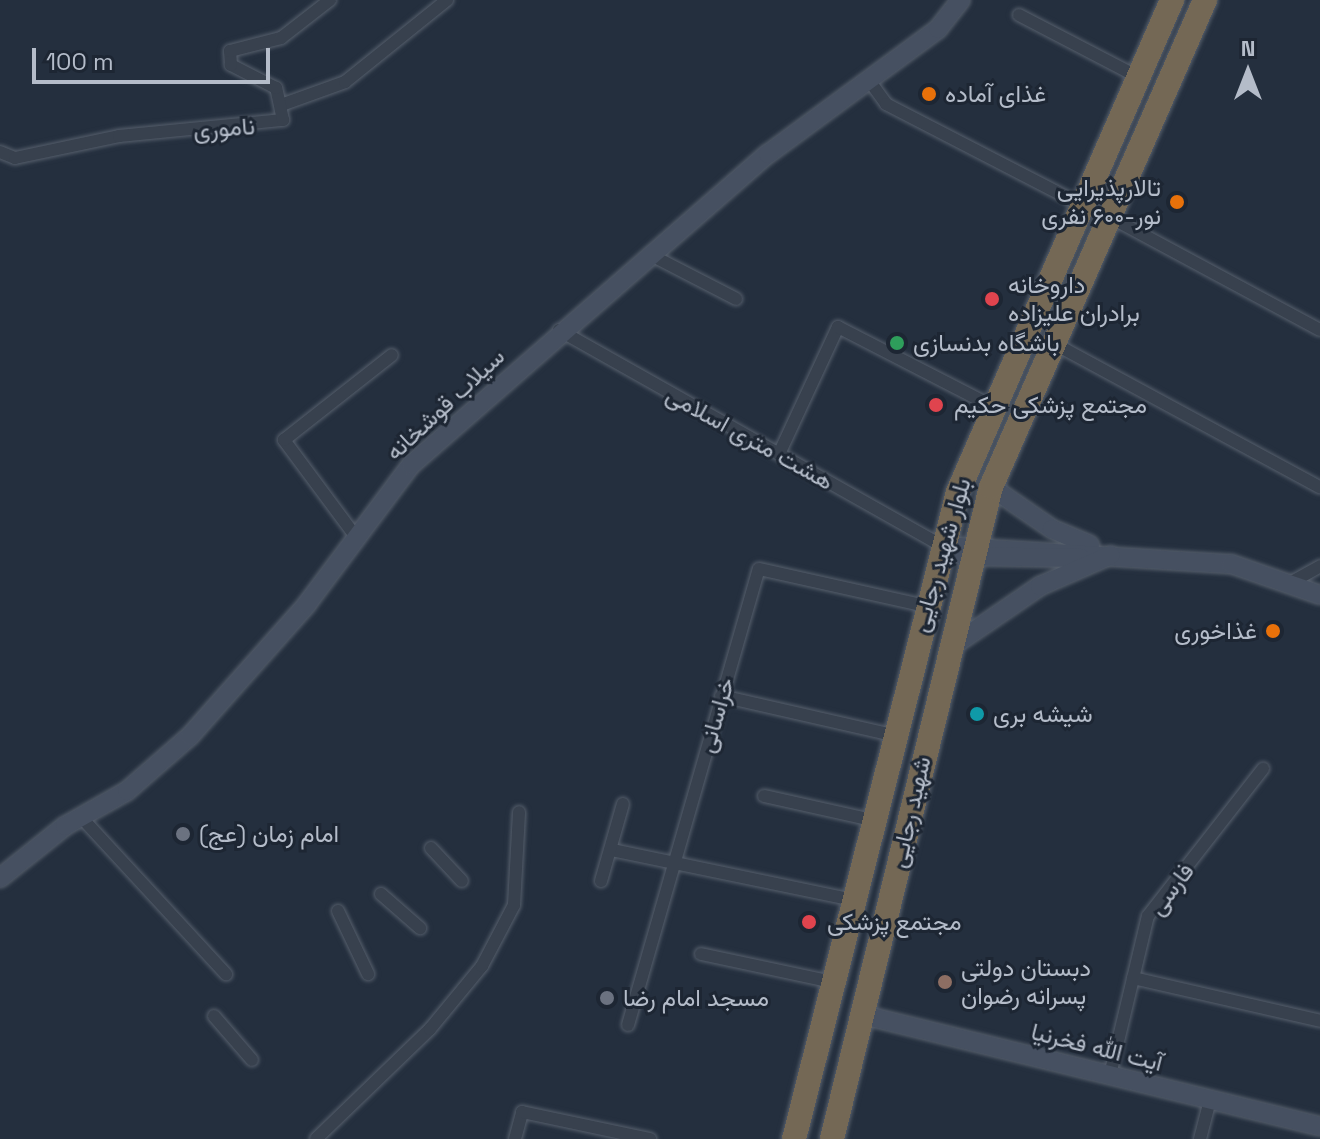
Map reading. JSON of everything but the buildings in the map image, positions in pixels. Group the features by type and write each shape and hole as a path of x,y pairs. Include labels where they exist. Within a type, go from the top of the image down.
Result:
{"highway":[{"name":"بلوار شهید رجایی","path":"794,1139 942,546 992,406 1172,0"},
{"name":"بلوار شهید رجایی","path":"991,487 1205,0"},
{"name":"شهید رجایی","path":"832,1139 948,649 991,487"}],"street":[{"name":"ناموری","path":"0,152 15,158 119,136 269,125 283,120 284,104 262,76 231,65 230,51 275,41 330,0"},
{"path":"284,104 345,82 447,0"},
{"name":"سیلاب قوشخانه","path":"0,878 81,817 127,791 190,736 307,604 411,465 559,330 768,154 871,83 938,29 961,0"},
{"path":"1019,15 1138,77"},
{"path":"871,83 886,104 1082,205"},
{"path":"1110,217 1320,330"},
{"path":"649,254 736,299"},
{"path":"779,454 838,327 992,406"},
{"name":"هشت متری اسلامی","path":"559,330 942,546"},
{"path":"1055,344 1320,487"},
{"path":"356,537 284,440 392,355"},
{"path":"991,487 1052,529 1115,553"},
{"path":"942,546 1041,562 1115,553 1231,564 1320,595"},
{"path":"948,649 1040,586 1115,553"},
{"path":"1288,584 1320,566"},
{"name":"خراسانی","path":"628,1025 759,569 926,606"},
{"path":"721,696 893,735"},
{"name":"فارسی","path":"1110,1075 1148,916 1263,769"},
{"path":"764,796 872,820"},
{"path":"601,881 623,804"},
{"path":"316,1139 430,1029 482,966 514,905 519,812"},
{"path":"81,817 226,974"},
{"path":"431,848 462,881"},
{"path":"612,850 853,900"},
{"path":"381,894 420,928"},
{"path":"338,911 368,974"},
{"path":"701,954 833,982"},
{"path":"1133,978 1320,1021"},
{"name":"آیت الله فخرنیا","path":"863,1015 1320,1126"},
{"path":"214,1016 252,1060"},
{"path":"1200,1139 1210,1100"},
{"path":"515,1139 522,1112 650,1139"}],"place":[{"name":"غذای آماده","path":"929,94"},
{"name":"تالارپذیرایی نور-۶۰۰ نفری","path":"1177,202"},
{"name":"داروخانه برادران علیزاده","path":"992,299"},
{"name":"باشگاه بدنسازی","path":"897,343"},
{"name":"مجتمع پزشکی حکیم","path":"936,405"},
{"name":"غذاخوری","path":"1273,631"},
{"name":"شیشه بری","path":"977,714"},
{"name":"امام زمان (عج)","path":"183,834"},
{"name":"مجتمع پزشکی","path":"809,922"},
{"name":"دبستان دولتی پسرانه رضوان","path":"945,982"},
{"name":"مسجد امام رضا","path":"607,998"}]}
